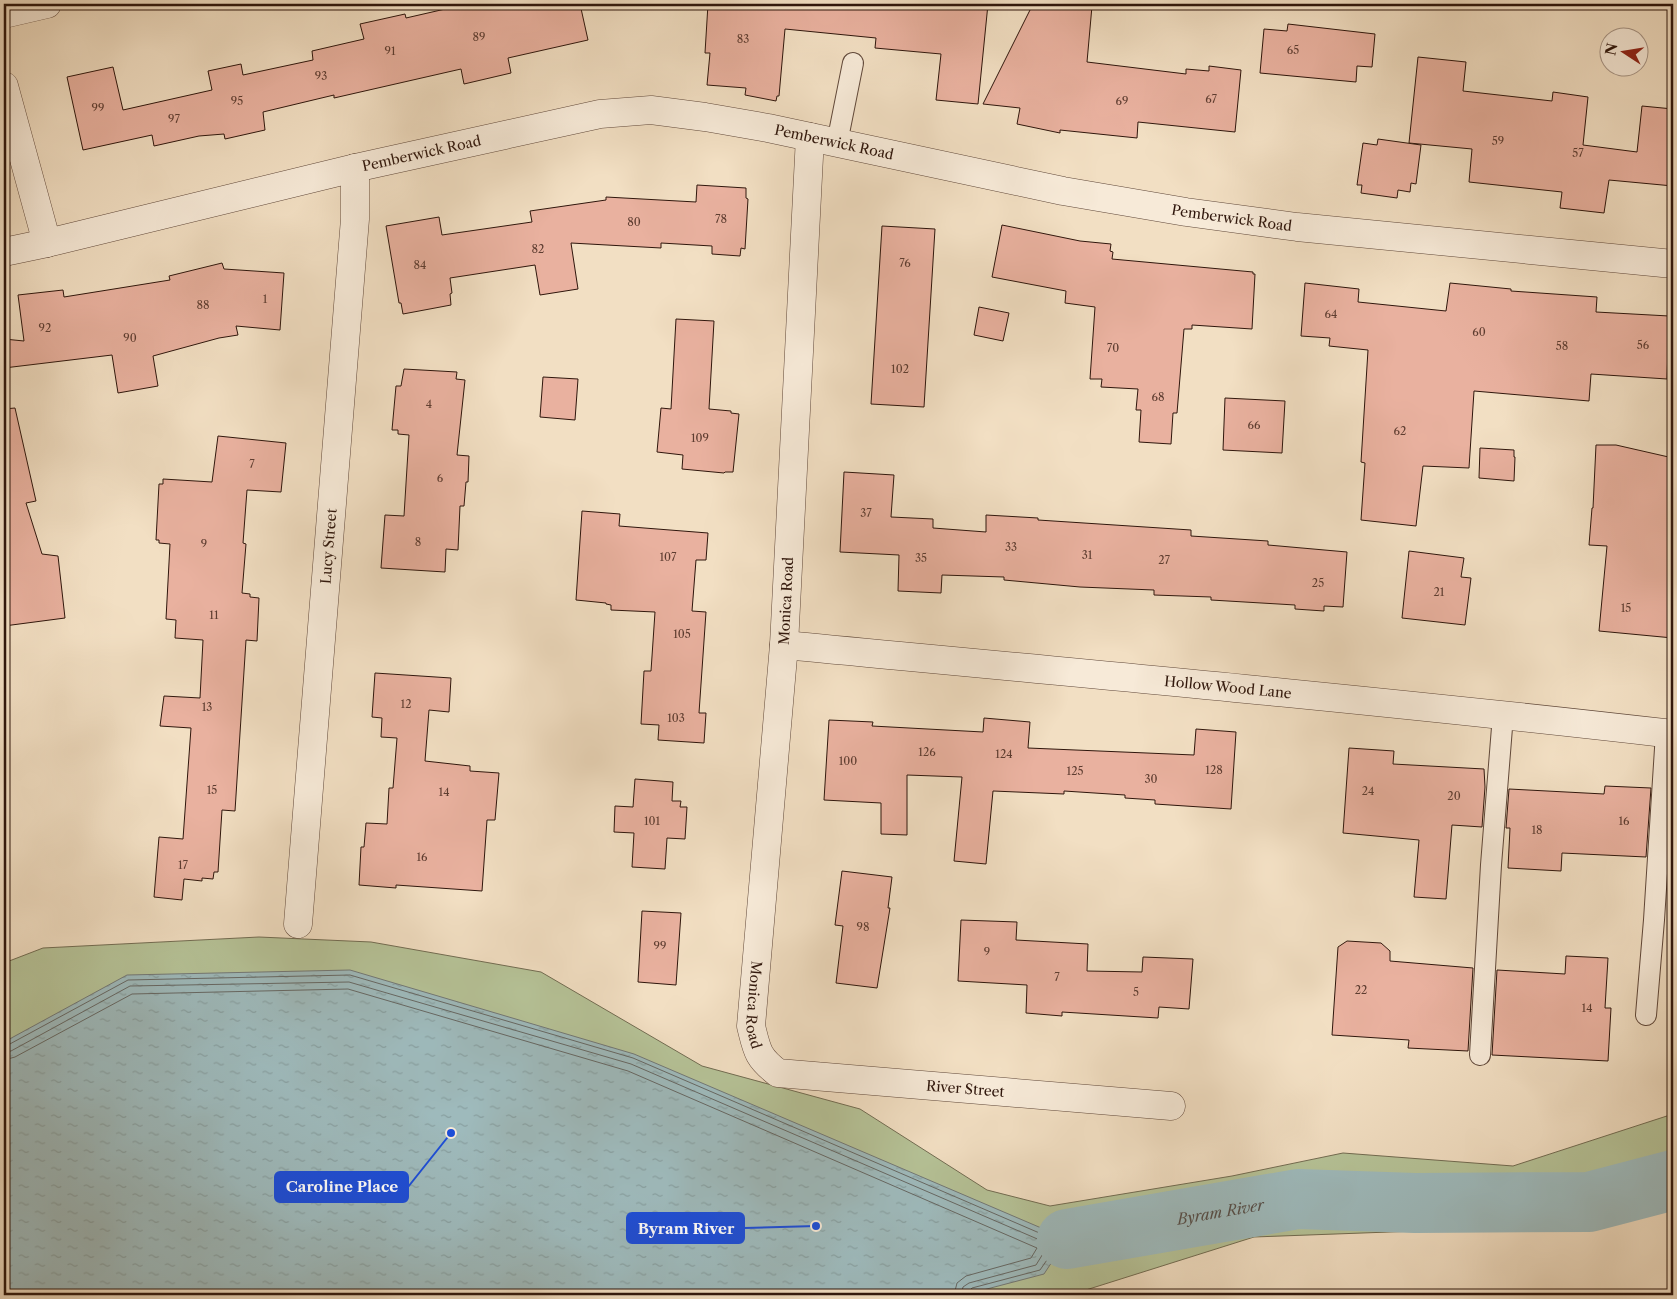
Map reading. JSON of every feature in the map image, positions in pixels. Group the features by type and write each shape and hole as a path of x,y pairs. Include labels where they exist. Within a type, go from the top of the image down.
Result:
{"street":[{"path":"4,14 47,4"},
{"path":"4,86 47,243"},
{"name":"Pemberwick Road","path":"4,252 355,168 600,114 651,110 768,128 1063,191 1186,212 1297,227 1673,264"},
{"name":"Monica Road","path":"764,1062 756,1048 751,1026 784,645 810,137"},
{"name":"Lucy Street","path":"298,924 354,229 355,168"},
{"name":"Hollow Wood Lane","path":"784,645 1670,733"},
{"name":"River Street","path":"764,1062 778,1073 1171,1106"}],"lane":[{"path":"837,143 853,62"},
{"path":"1480,1055 1503,715"},
{"path":"1646,1015 1670,733"}],"green space":[{"path":"259,937 371,942 541,972 702,1066 860,1109 987,1190 1050,1206 1232,1176 1343,1153 1513,1166 1673,1114 1673,1209 1607,1224 1254,1237 1070,1295 4,1295 4,963 43,948"}],"water":[{"path":"350,970 634,1054 1067,1239 1044,1274 964,1295 4,1295 4,1042 127,975"}],"building":[{"path":"467,4 580,4 588,40 508,58 511,73 464,84 461,69 334,98 334,95 263,112 265,130 225,139 224,134 199,136 154,146 152,135 83,150 67,77 113,67 123,110 212,90 208,71 241,64 243,75 313,60 312,51 364,39 360,24 405,14 406,18"},
{"path":"708,4 988,4 978,104 936,100 941,54 875,48 876,38 785,29 779,96 777,96 776,101 745,95 746,88 707,85 710,53 705,53"},
{"path":"1033,4 1092,6 1087,62 1186,74 1186,69 1209,71 1209,66 1241,70 1235,132 1138,122 1137,138 1060,130 1060,133 1017,124 1020,108 983,104"},
{"path":"1288,24 1375,34 1372,67 1357,66 1356,82 1260,73 1264,29 1287,31"},
{"path":"1418,57 1466,62 1463,91 1552,101 1553,92 1588,97 1583,145 1637,152 1642,106 1673,109 1673,186 1609,180 1604,213 1560,208 1562,192 1469,182 1472,149 1409,143"},
{"path":"1378,139 1421,145 1416,184 1411,183 1410,192 1398,190 1397,198 1361,193 1362,185 1357,185 1363,143 1377,145"},
{"path":"697,185 746,188 746,198 748,199 745,249 741,248 740,256 712,254 712,246 661,243 661,248 571,243 578,289 540,295 535,265 450,278 451,305 403,314 401,303 399,303 386,226 439,217 442,235 532,222 530,211 606,200 606,197 696,202"},
{"path":"1002,225 1080,241 1111,244 1112,259 1253,272 1255,274 1252,329 1192,325 1192,329 1184,329 1177,413 1173,413 1171,444 1139,442 1141,410 1136,410 1138,389 1101,387 1102,379 1090,379 1095,307 1065,303 1066,291 992,277"},
{"path":"882,226 935,229 924,407 871,404"},
{"path":"222,263 224,269 284,273 280,330 236,326 238,335 219,338 153,356 158,386 118,393 112,355 4,368 4,339 24,341 18,295 63,290 64,297 170,280 169,276"},
{"path":"1305,283 1359,289 1358,302 1446,311 1450,283 1511,289 1511,291 1597,297 1596,312 1669,316 1667,379 1591,374 1589,401 1474,391 1469,468 1423,466 1416,526 1361,520 1365,463 1361,462 1368,350 1329,346 1330,338 1301,336"},
{"path":"979,307 1009,313 1003,341 974,335"},
{"path":"676,319 714,321 709,409 731,411 731,413 739,414 733,472 724,473 682,469 683,455 657,452 661,408 671,409"},
{"path":"404,369 457,372 456,379 465,380 457,455 469,456 468,482 466,482 464,506 460,506 458,550 446,549 445,572 381,568 385,515 404,516 409,435 398,434 398,430 392,430 396,386 401,386"},
{"path":"543,377 578,379 575,420 540,417"},
{"path":"1225,398 1285,401 1282,453 1223,450"},
{"path":"15,408 36,501 26,503 42,554 58,556 65,618 4,626 4,409"},
{"path":"218,436 286,443 281,492 247,490 243,543 246,544 242,593 250,594 250,597 259,598 257,641 246,640 235,811 222,810 218,872 214,872 213,879 202,878 202,881 184,879 182,900 154,897 159,837 183,839 191,728 160,726 164,696 200,698 203,640 175,638 176,620 166,619 170,544 159,543 159,540 156,540 159,484 163,484 163,479 212,482"},
{"path":"1596,445 1616,445 1673,458 1673,638 1599,631 1607,546 1589,545"},
{"path":"1480,448 1514,450 1514,481 1479,478"},
{"path":"844,472 894,475 891,517 933,519 933,528 986,532 986,515 1038,518 1038,520 1191,530 1191,536 1268,541 1268,545 1347,552 1343,607 1324,606 1324,611 1295,609 1295,605 1211,600 1211,597 1154,595 1154,590 1080,587 1004,580 1004,577 942,575 941,593 898,591 899,555 840,552"},
{"path":"582,511 620,514 619,526 708,533 706,560 696,560 692,611 706,612 699,713 706,713 704,743 658,740 659,725 641,724 644,671 651,671 655,612 611,610 611,605 606,603 576,600"},
{"path":"1409,551 1464,558 1461,577 1471,578 1465,625 1402,618"},
{"path":"375,673 451,678 449,712 429,710 425,761 470,766 470,771 499,773 495,820 487,820 482,891 396,885 396,888 359,885 361,847 364,847 366,823 387,824 389,788 393,788 397,738 381,737 382,718 372,717"},
{"path":"984,718 1030,722 1028,748 1194,755 1196,729 1236,732 1231,809 1155,804 1155,800 1125,798 1125,795 1064,791 1064,794 993,791 986,864 954,861 962,777 907,775 907,835 881,834 881,803 824,800 829,720 873,722 872,726 983,732"},
{"path":"1349,748 1394,751 1393,764 1484,769 1485,787 1482,827 1452,825 1446,899 1414,897 1419,840 1343,833"},
{"path":"635,779 673,782 672,801 681,801 680,807 687,807 685,839 667,838 665,869 632,867 634,833 614,832 615,806 633,807"},
{"path":"1605,786 1651,788 1646,857 1562,853 1561,871 1508,868 1510,828 1506,828 1509,789 1604,794"},
{"path":"1673,805 1673,859 1670,859"},
{"path":"842,871 892,877 888,908 890,908 877,988 836,983 843,926 835,925"},
{"path":"642,911 681,913 676,985 638,982"},
{"path":"961,920 1017,922 1016,940 1088,944 1087,971 1142,972 1143,957 1193,959 1189,1009 1159,1007 1158,1018 1062,1012 1062,1016 1026,1013 1027,985 958,981"},
{"path":"1347,941 1381,943 1390,951 1390,961 1473,968 1468,1051 1408,1048 1409,1040 1332,1035 1338,947"},
{"path":"1566,956 1608,958 1605,1008 1611,1008 1608,1061 1492,1055 1497,970 1565,974"}],"waterway":[{"name":"Byram River","path":"1067,1239 1298,1199 1415,1203 1589,1202 1673,1180"}],"place":[{"name":"Caroline Place","path":"451,1133"},
{"name":"Byram River","path":"816,1226"}]}
